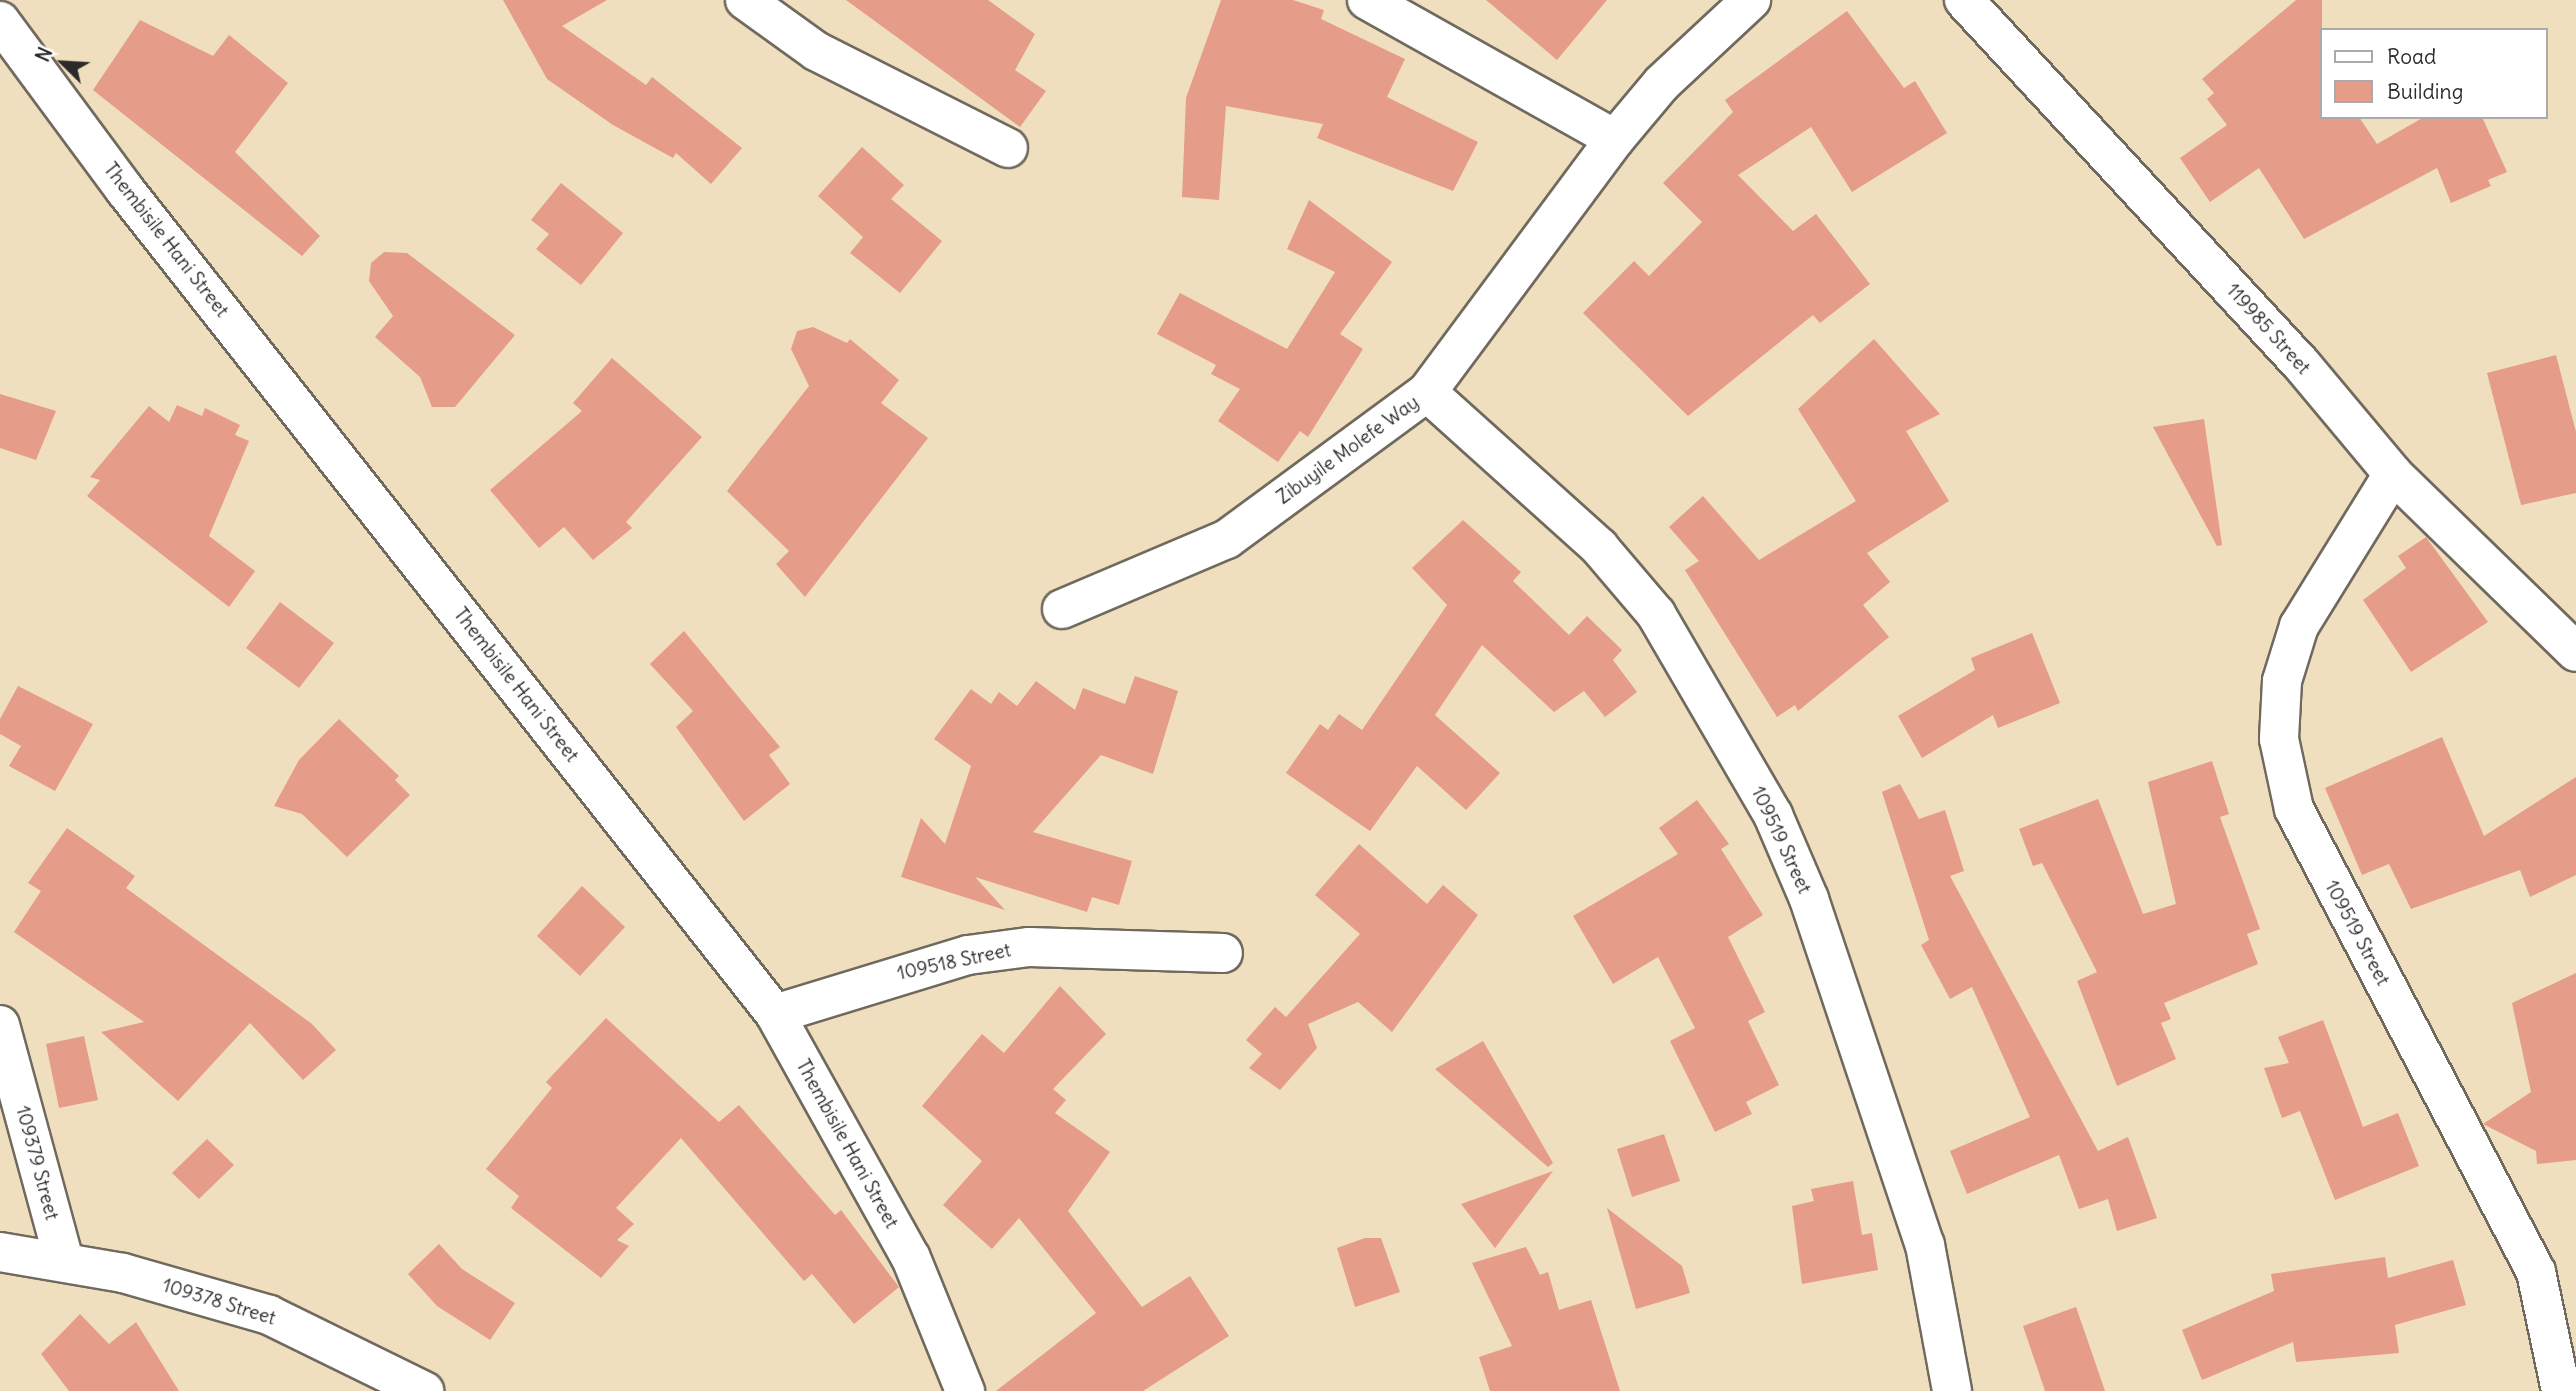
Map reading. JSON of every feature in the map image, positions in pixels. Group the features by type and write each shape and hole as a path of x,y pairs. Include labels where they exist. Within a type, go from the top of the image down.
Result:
{"street":[{"path":"0,10 20,0"},
{"path":"745,0 817,51 1008,148"},
{"path":"1367,0 1615,139"},
{"name":"Zibuyile Molefe Way","path":"1062,609 1227,538 1427,392 1615,139 1662,83 1751,0"},
{"name":"119985 Street","path":"1964,0 2302,365 2393,474 2576,652"},
{"name":"Thembisile Hani Street","path":"0,21 125,190 775,1014 911,1258 965,1391"},
{"name":"109519 Street","path":"1427,392 1599,547 1656,614 1773,815 1809,899 1925,1245 1952,1391"},
{"name":"109519 Street","path":"2393,474 2299,626 2282,681 2279,739 2294,809 2536,1272 2561,1391"},
{"name":"109518 Street","path":"775,1014 968,955 1029,947 1223,953"},
{"name":"109379 Street","path":"0,1024 64,1261"},
{"name":"109378 Street","path":"0,1252 64,1261 269,1315 424,1391"}],"building":[{"path":"503,0 607,0 562,26 646,85 652,77 742,148 711,184 676,153 673,158 613,125 547,79"},
{"path":"846,0 988,0 1035,34 1015,70 1046,91 1020,127"},
{"path":"1221,0 1293,0 1324,10 1321,19 1405,59 1387,97 1478,142 1453,191 1317,138 1323,124 1226,106 1219,200 1182,197 1186,98"},
{"path":"1486,0 1607,0 1557,60"},
{"path":"2296,0 2322,0 2320,119 2360,119 2377,144 2421,119 2483,119 2507,172 2488,180 2491,186 2451,203 2437,168 2304,239 2259,168 2210,202 2180,158 2227,125 2207,99 2214,93 2202,79"},
{"path":"1847,11 1904,88 1915,81 1947,133 1852,192 1811,127 1738,175 1793,231 1816,214 1870,284 1820,323 1813,315 1688,416 1583,313 1634,261 1649,276 1702,222 1663,183 1733,112 1725,100"},
{"path":"140,20 213,56 229,35 288,83 235,152 320,236 302,256 93,90"},
{"path":"862,147 904,185 891,199 942,241 900,293 850,253 863,237 818,196"},
{"path":"561,183 623,233 581,285 536,249 549,234 531,220"},
{"path":"1309,200 1392,262 1340,334 1363,349 1308,437 1300,431 1278,462 1218,421 1240,389 1211,374 1216,365 1157,334 1180,293 1287,349 1335,272 1287,249"},
{"path":"384,252 407,253 515,335 455,407 432,407 420,377 375,337 393,316 369,281 371,263"},
{"path":"813,327 847,343 850,339 899,380 881,403 928,438 805,597 776,564 789,551 727,491 809,386 791,349 797,331"},
{"path":"1874,339 1940,414 1906,431 1949,501 1867,553 1890,582 1863,605 1889,637 1798,711 1795,705 1777,717 1685,570 1699,561 1669,527 1703,496 1759,560 1856,501 1798,409"},
{"path":"2556,355 2576,432 2576,493 2521,505 2487,373"},
{"path":"612,358 702,437 626,522 632,528 593,560 564,527 539,548 490,490 582,411 573,403"},
{"path":"0,394 56,411 36,460 0,448"},
{"path":"177,405 202,416 205,408 240,425 235,435 249,441 209,536 255,571 229,607 87,496 100,480 90,477 149,406 169,422"},
{"path":"2204,419 2222,545 2217,546 2153,427"},
{"path":"1463,520 1521,572 1513,581 1569,635 1587,616 1622,650 1613,660 1637,692 1605,717 1584,691 1554,712 1482,645 1435,715 1500,773 1466,810 1417,766 1370,831 1286,773 1320,724 1328,730 1339,714 1362,730 1447,605 1412,568"},
{"path":"2426,537 2488,622 2411,672 2363,600 2406,568 2398,556"},
{"path":"280,602 334,643 299,688 246,648"},
{"path":"684,631 780,747 769,755 790,784 744,821 676,727 693,711 650,664"},
{"path":"2032,633 2060,703 1998,728 1993,715 1922,758 1898,716 1975,670 1971,658"},
{"path":"1135,676 1178,691 1153,774 1101,755 1033,832 1132,861 1119,905 1092,897 1087,912 975,877 1005,910 901,877 921,818 945,844 971,766 934,739 971,689 991,704 999,692 1017,706 1036,681 1075,710 1083,688 1125,704"},
{"path":"18,686 93,724 55,791 9,766 21,746 0,734 0,719"},
{"path":"339,719 399,776 395,780 410,795 347,857 302,814 274,806 299,760"},
{"path":"2442,737 2484,836 2576,777 2576,875 2530,897 2520,870 2411,909 2389,864 2362,875 2325,788"},
{"path":"2212,761 2229,814 2220,817 2260,929 2247,934 2258,964 2164,1003 2171,1019 2161,1023 2176,1059 2117,1086 2077,981 2097,972 2042,863 2033,866 2019,829 2098,799 2143,914 2176,904 2148,782"},
{"path":"1900,784 1919,819 1945,810 1964,871 1950,876 2098,1151 2128,1137 2157,1218 2117,1231 2108,1199 2079,1209 2059,1155 1967,1194 1950,1151 2030,1117 1972,987 1950,999 1921,945 1929,940 1882,792"},
{"path":"1697,800 1729,844 1721,849 1763,915 1728,937 1765,1012 1748,1021 1779,1085 1746,1102 1752,1114 1715,1132 1670,1041 1695,1028 1658,957 1613,984 1573,916 1678,854 1659,828"},
{"path":"67,828 135,876 126,888 312,1024 336,1050 303,1080 250,1023 178,1101 101,1032 144,1022 14,932 41,891 28,883"},
{"path":"1359,844 1427,904 1443,885 1478,915 1392,1032 1358,1002 1308,1024 1317,1048 1280,1090 1249,1068 1262,1054 1246,1040 1275,1007 1286,1017 1360,934 1315,895"},
{"path":"582,886 625,927 580,976 537,936"},
{"path":"2576,973 2576,1160 2537,1164 2536,1151 2483,1124 2531,1092 2512,1003"},
{"path":"1060,986 1106,1034 1053,1089 1066,1100 1055,1113 1110,1152 1068,1211 1142,1307 1190,1276 1229,1336 1143,1391 996,1391 1096,1313 1019,1218 992,1249 943,1205 982,1161 922,1106 982,1034 1004,1053"},
{"path":"606,1018 719,1122 739,1105 835,1215 841,1210 899,1287 854,1324 812,1274 804,1281 681,1138 616,1208 634,1224 617,1240 629,1246 601,1278 511,1208 519,1196 486,1169 552,1088 546,1082"},
{"path":"2323,1020 2363,1127 2398,1113 2419,1166 2335,1200 2300,1111 2282,1118 2264,1068 2289,1063 2278,1037"},
{"path":"84,1036 98,1100 59,1108 46,1044"},
{"path":"1483,1041 1553,1163 1548,1167 1435,1069"},
{"path":"1664,1134 1680,1181 1632,1197 1617,1149"},
{"path":"207,1139 234,1165 199,1199 172,1173"},
{"path":"1553,1171 1495,1248 1461,1204"},
{"path":"1853,1181 1862,1235 1872,1233 1878,1270 1802,1284 1792,1206 1814,1201 1811,1189"},
{"path":"1607,1208 1682,1266 1690,1293 1636,1309"},
{"path":"1365,1238 1381,1238 1400,1292 1355,1307 1337,1248"},
{"path":"439,1244 462,1269 515,1303 490,1340 437,1306 408,1274"},
{"path":"1526,1247 1540,1275 1548,1272 1559,1310 1591,1300 1620,1391 1490,1391 1479,1357 1512,1346 1472,1263"},
{"path":"2385,1257 2388,1278 2453,1260 2466,1305 2395,1325 2399,1353 2296,1362 2293,1342 2202,1380 2182,1330 2274,1291 2271,1274"},
{"path":"2076,1307 2105,1391 2045,1391 2023,1326"},
{"path":"80,1314 109,1344 136,1322 179,1391 69,1391 41,1354"}]}
